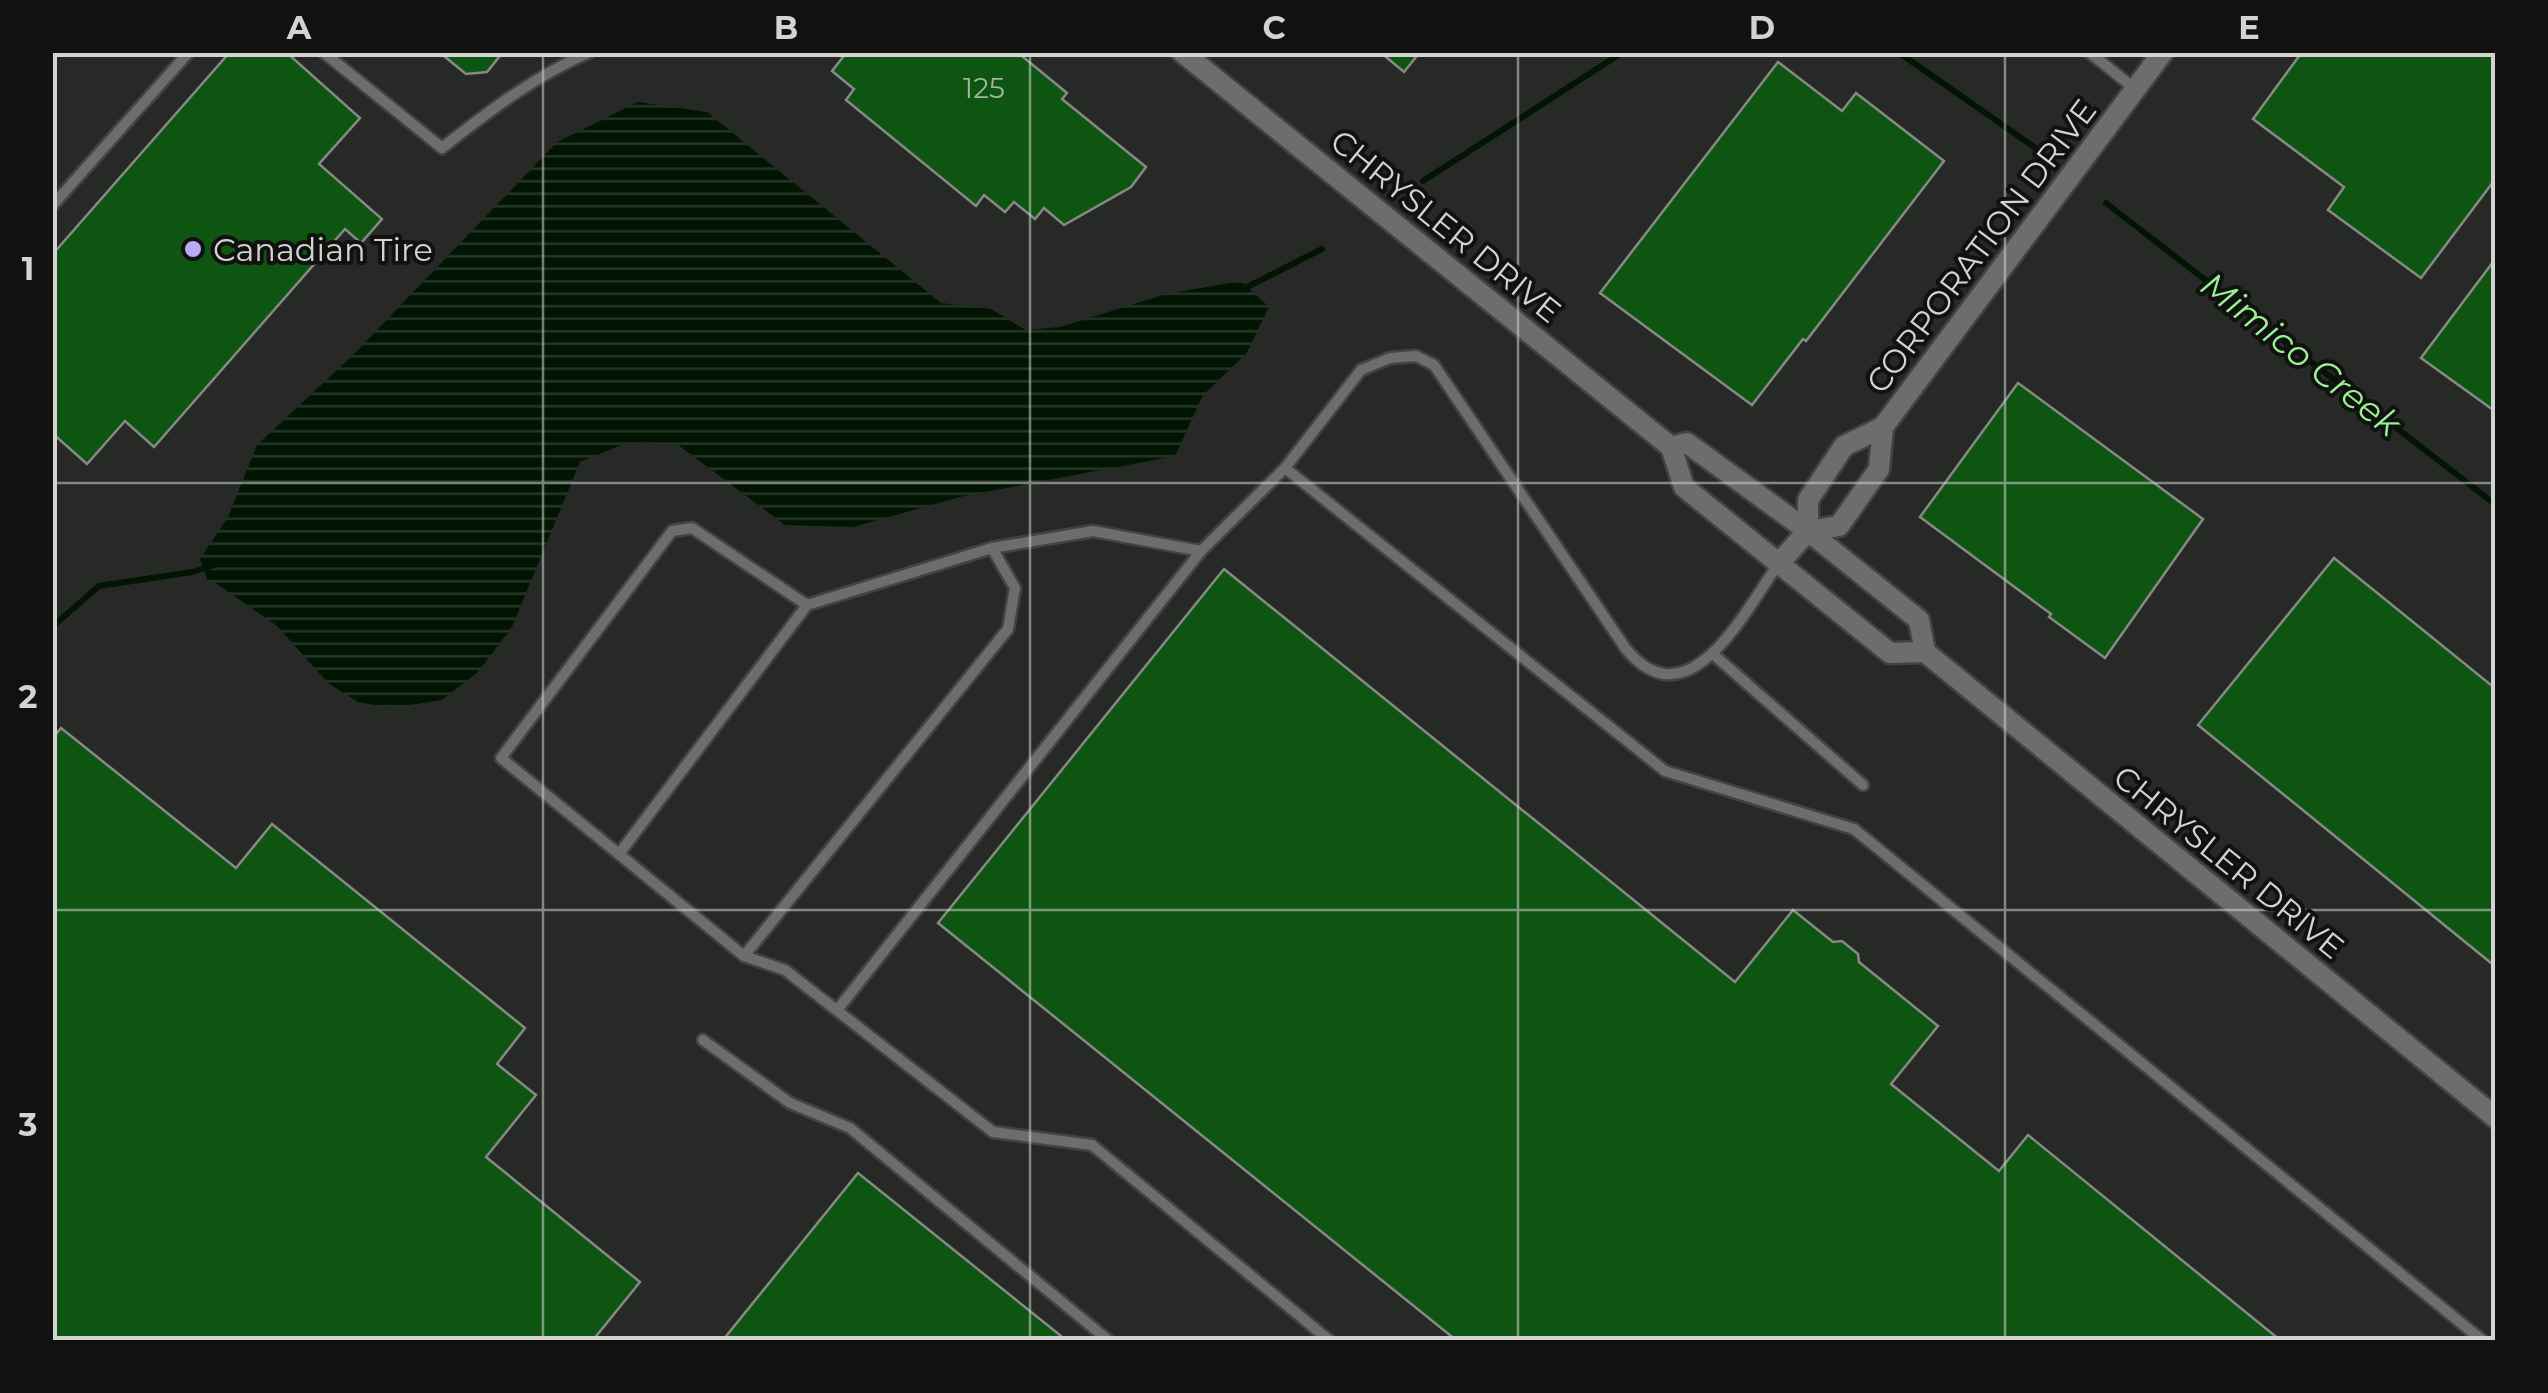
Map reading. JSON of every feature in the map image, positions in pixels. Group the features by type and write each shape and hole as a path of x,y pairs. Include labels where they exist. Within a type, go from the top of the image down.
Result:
{"street":[{"name":"CHRYSLER DRIVE","path":"1182,52 1671,447 1684,487 1890,653 1925,652"},
{"name":"CORPORATION DRIVE","path":"1780,562 1808,530 1808,500 1844,446 1884,427 2163,52"},
{"name":"CORPORATION DRIVE","path":"1808,530 1839,526 1879,470 1884,427"},
{"name":"CHRYSLER DRIVE","path":"1671,447 1687,443 1808,530 1919,620 1925,652 2496,1118"}],"lane":[{"path":"52,206 189,52"},
{"path":"323,52 442,148 540,77 590,52"},
{"path":"2089,52 2135,89"},
{"path":"838,1009 1201,551 1286,468 1361,370 1390,358 1416,356 1434,365 1635,660 1654,672 1681,673 1707,661 1780,562"},
{"path":"1286,468 1664,772 1854,829 2482,1340"},
{"path":"807,605 692,528 672,532 501,758 744,956 785,970 993,1132 1092,1146 1328,1340"},
{"path":"618,854 807,605 992,548 1093,531 1201,551"},
{"path":"744,956 1008,629 1015,588 992,548"},
{"path":"1713,654 1863,786"},
{"path":"704,1040 790,1103 850,1128 1108,1340"}],"shaded area":[{"path":"638,102 707,112 941,303 991,309 1026,330 1060,327 1166,294 1241,281 1269,307 1246,354 1203,395 1175,456 964,496 853,527 785,525 678,445 629,442 580,462 512,627 478,672 442,700 391,708 358,702 328,683 277,626 214,582 208,582 200,559 228,517 257,445 352,356 557,142"}],"building":[{"name":"Canadian Tire","path":"230,52 286,52 360,118 319,164 382,219 361,243 345,229 154,447 125,421 87,464 52,433 52,255"},
{"path":"439,52 503,52 487,72 466,74"},
{"path":"847,52 1017,52 1067,93 1062,99 1146,167 1131,187 1064,225 1044,208 1035,219 1014,202 1005,212 984,195 976,206 846,100 854,89 832,71"},
{"path":"1380,52 1420,52 1404,72"},
{"path":"2302,52 2496,52 2496,178 2421,278 2328,210 2344,187 2253,119"},
{"path":"1778,62 1842,111 1856,93 1944,161 1752,405 1600,293"},
{"path":"2496,258 2496,412 2421,358"},
{"path":"2018,383 2203,519 2105,658 1920,517"},
{"path":"2334,558 2496,689 2496,967 2198,725"},
{"path":"1224,569 1735,982 1793,910 1833,942 1842,941 1858,954 1859,962 1938,1026 1891,1084 1999,1171 2028,1135 2280,1340 1456,1340 938,923"},
{"path":"61,728 236,868 272,824 525,1028 497,1064 536,1095 486,1157 640,1282 593,1340 52,1340 52,739"},
{"path":"858,1173 1066,1340 723,1340"}],"waterway":[{"name":"Mimico Creek","path":"1423,181 1623,52"},
{"name":"Mimico Creek","path":"1898,52 2037,149"},
{"name":"Mimico Creek","path":"2106,203 2496,505"},
{"name":"Mimico Creek","path":"1243,289 1322,249"},
{"name":"Mimico Creek","path":"52,627 99,586 212,566"}],"place":[{"name":"Canadian Tire","path":"193,249"}]}
